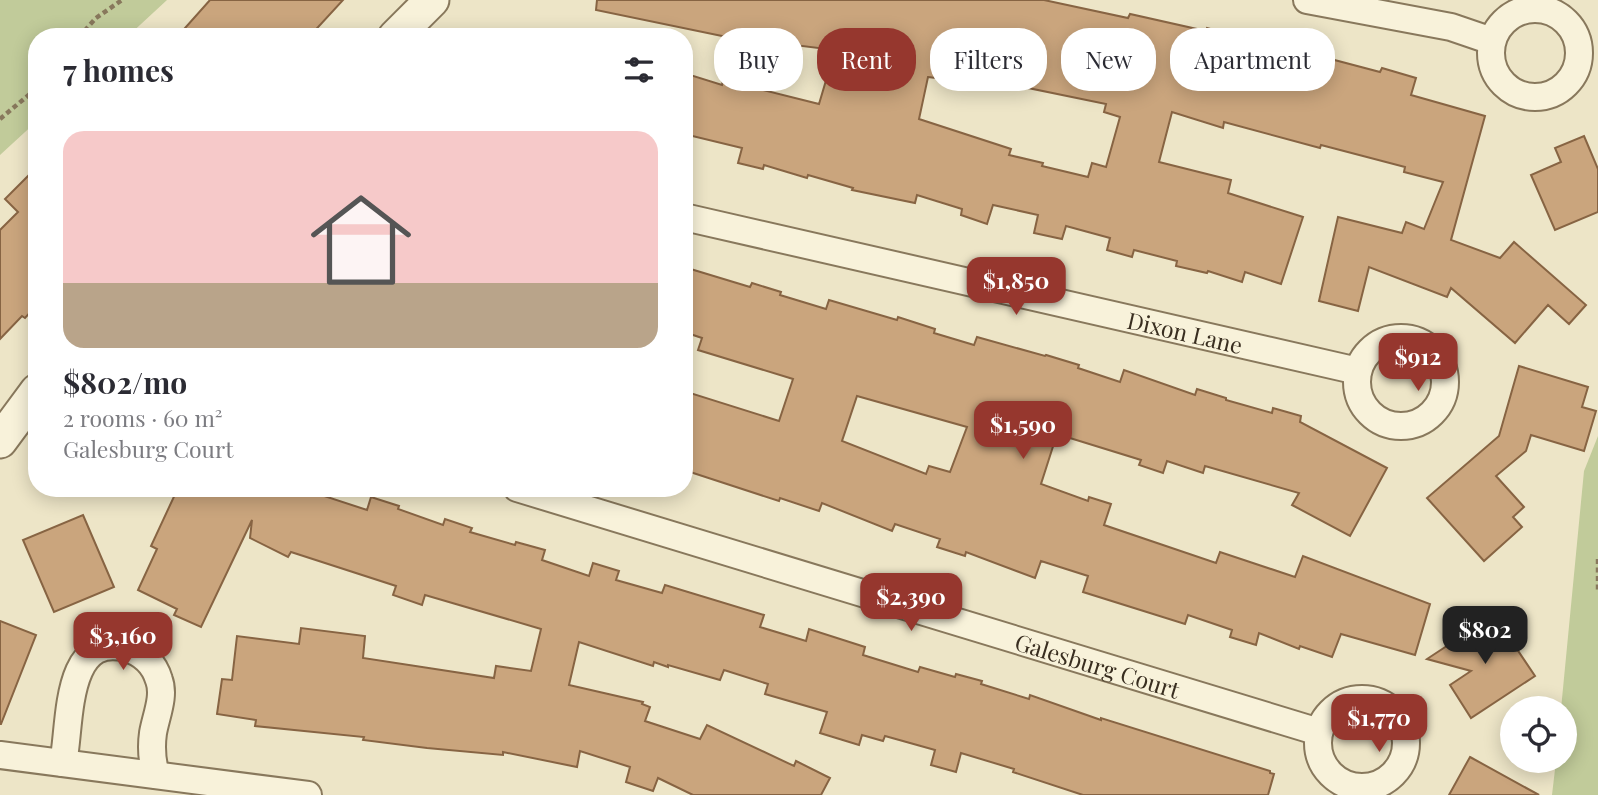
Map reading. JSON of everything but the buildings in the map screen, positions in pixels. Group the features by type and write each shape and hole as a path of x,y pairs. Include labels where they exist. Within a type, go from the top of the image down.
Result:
{"street":[{"path":"404,28 432,0"},
{"path":"1307,0 1451,27 1492,41"},
{"name":"Dixon Lane","path":"693,219 1358,371"},
{"path":"0,442 28,403"},
{"name":"Galesburg Court","path":"547,497 1319,732"},
{"path":"63,763 74,679 83,662 99,650 118,646 138,652 153,664 161,682 153,734 152,757 156,775"},
{"path":"0,755 308,795"}],"path":[{"path":"88,28 122,0"},
{"path":"0,119 28,96"},
{"path":"1598,559 1598,591"}],"green space":[{"path":"0,0 167,0 137,28 28,28 28,129 0,155"},
{"path":"1598,436 1598,795 1552,795 1555,773 1577,773 1577,696 1562,696 1584,471"}]}
